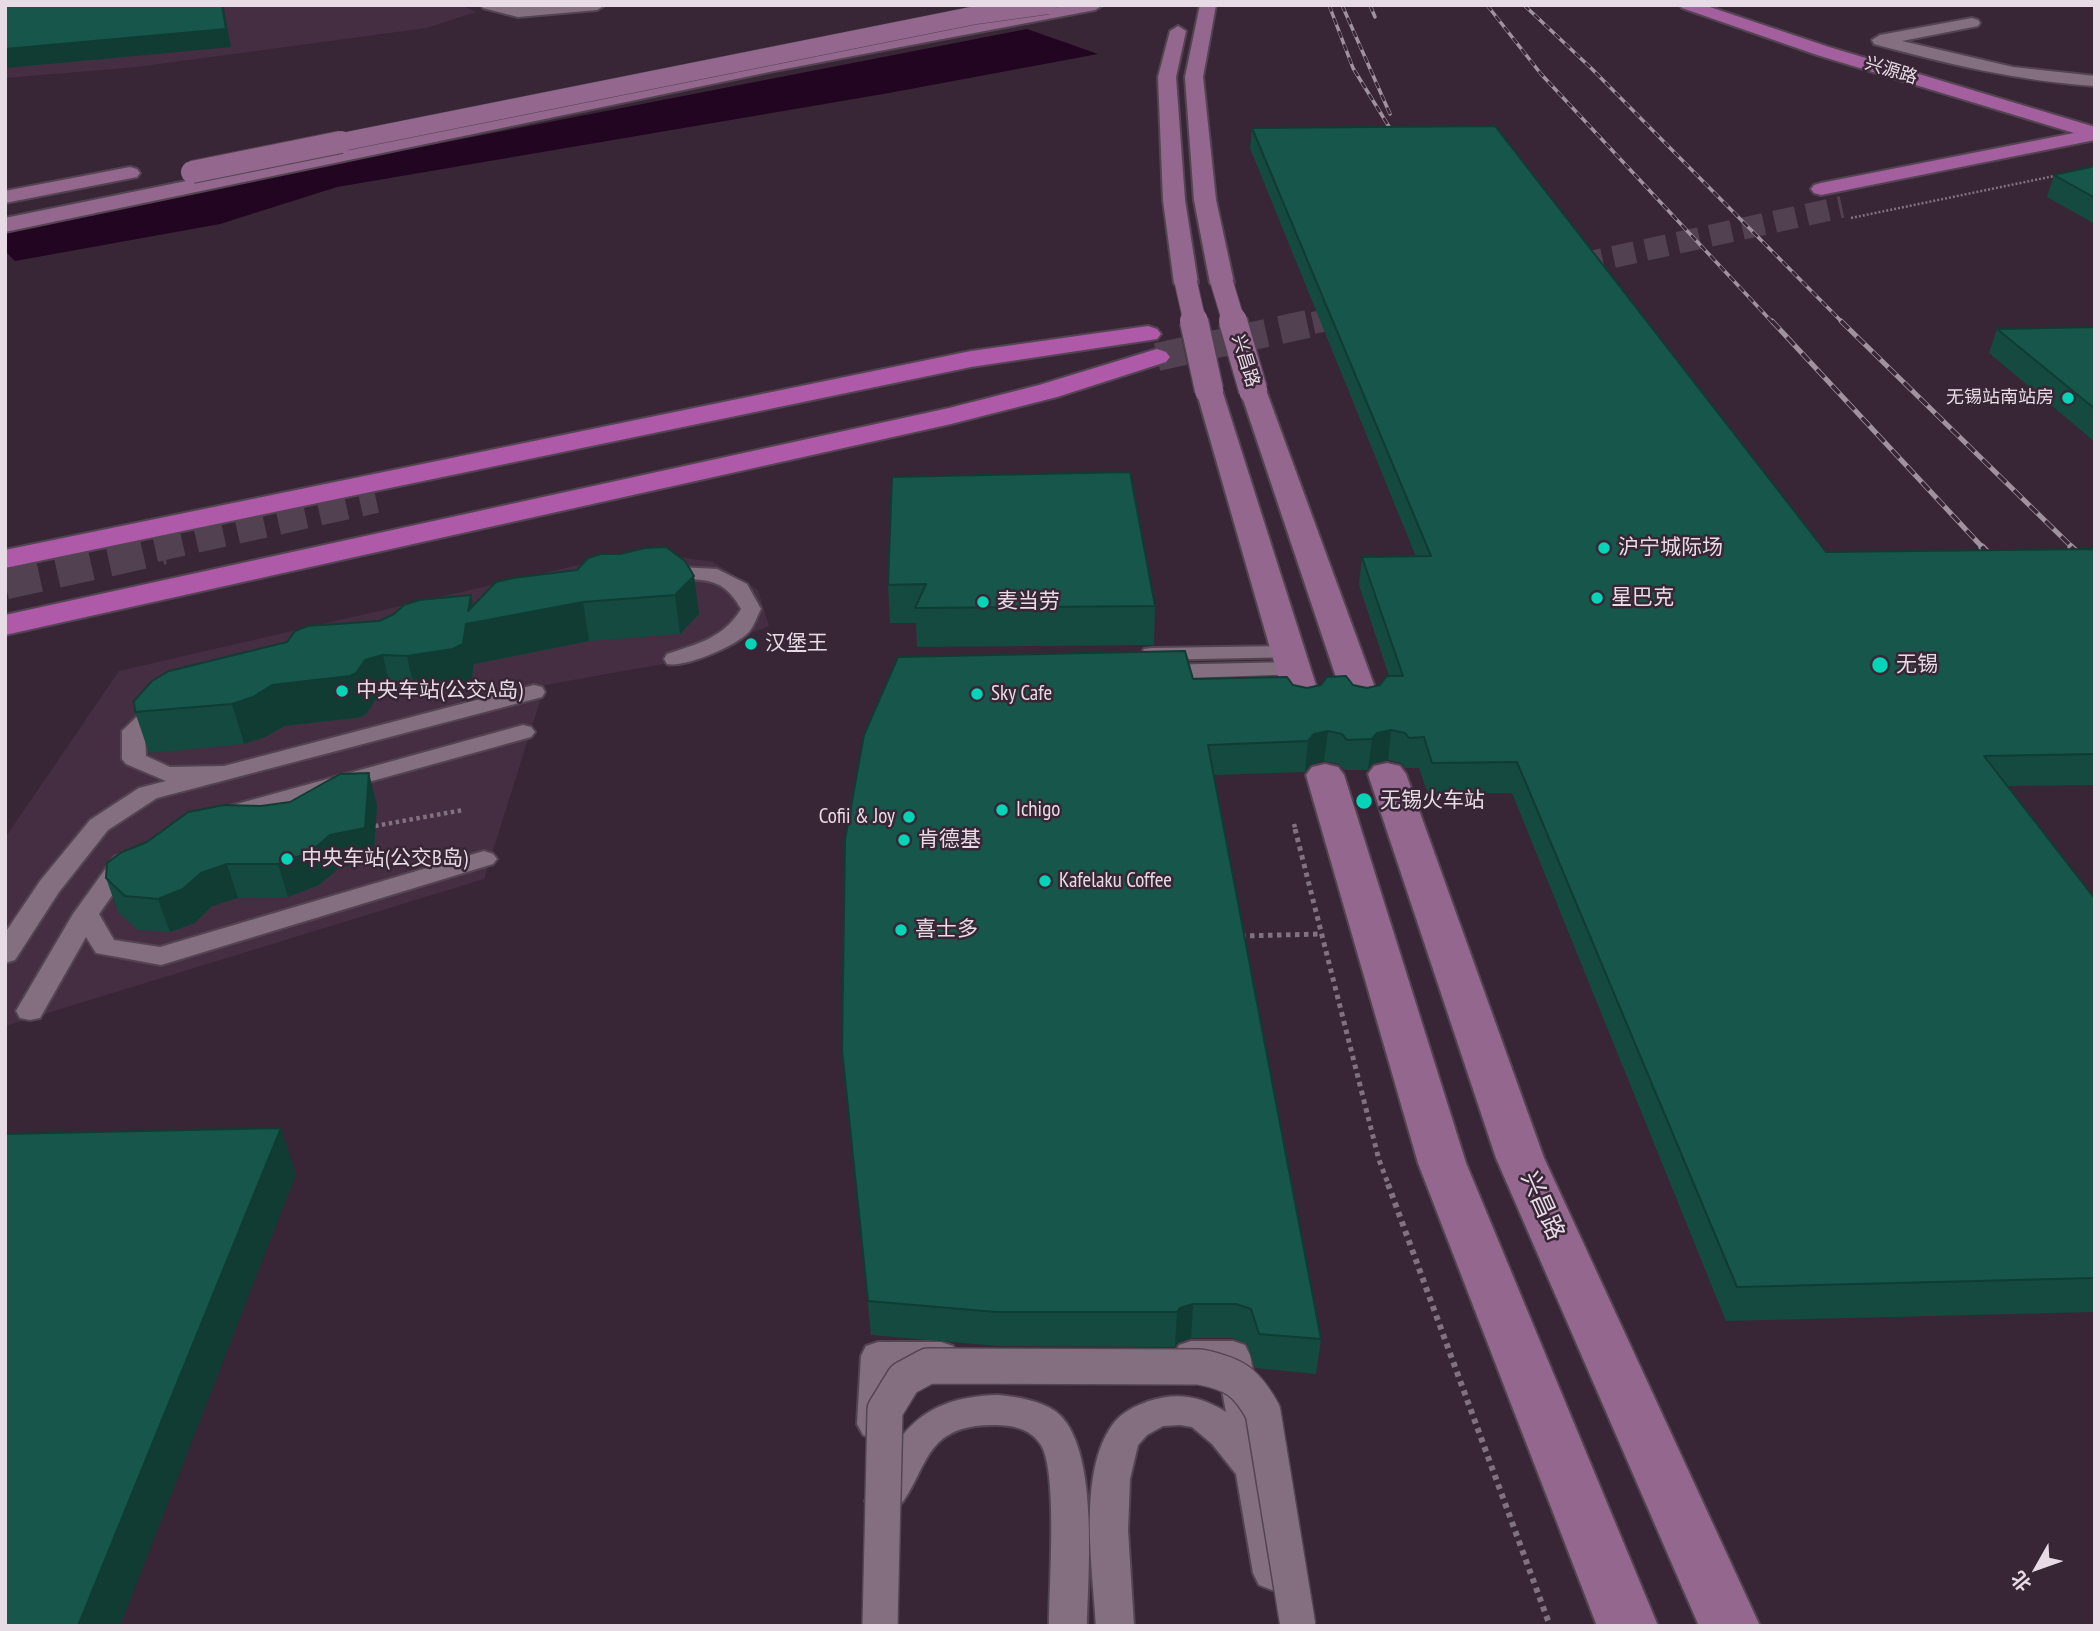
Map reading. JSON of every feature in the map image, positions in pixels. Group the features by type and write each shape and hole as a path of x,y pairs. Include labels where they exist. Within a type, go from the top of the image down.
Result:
{"highway":[{"path":"376,499 1152,346"},
{"path":"5,559 971,359 1152,346"},
{"path":"5,603 1152,346"},
{"path":"5,625 951,416 1048,391 1152,346"}],"main road":[{"path":"92,207 183,168 843,31 995,5"},
{"path":"64,186 183,168 976,15 1048,5"},
{"path":"5,225 774,66 1095,5"},
{"name":"兴昌路","path":"1208,5 1194,77 1205,200 1222,283 1253,390 1363,704"},
{"name":"兴源路","path":"1688,5 1823,51 2095,134"},
{"name":"兴源路","path":"1711,5 1840,48 2095,118"},
{"name":"兴昌路","path":"1183,12 1167,76 1174,200 1186,283 1209,390 1304,704"},
{"path":"1821,189 2095,134"},
{"path":"2015,171 2095,155"},
{"path":"5,197 146,170"},
{"name":"兴昌路","path":"1387,774 1520,1158 1730,1626"},
{"path":"1325,775 1443,1163 1628,1626"}],"street":[{"path":"489,5 518,12 597,5"},
{"path":"1972,23 1880,40 2026,77 2095,81"}],"lane":[{"path":"644,573 710,573 740,588 751,609 740,629 716,644 675,659"},
{"path":"1130,663 1291,661"},
{"path":"5,954 49,887 99,825 148,793 534,692"},
{"path":"187,693 165,702 133,730 134,759 166,774 225,773"},
{"path":"196,822 523,732"},
{"path":"30,1010 86,914 123,862 148,849"},
{"path":"86,914 105,947 161,956 484,859"},
{"path":"866,1626 878,1356 1233,1355 1282,1626"},
{"path":"880,1626 885,1410 904,1379 928,1366 942,1366 1199,1367 1227,1372 1250,1387 1264,1412 1298,1626"},
{"path":"1115,1626 1109,1481 1122,1438 1147,1415 1178,1409 1218,1423 1253,1467"},
{"path":"871,1521 926,1432 951,1416 976,1411 1008,1411 1041,1421 1059,1441 1067,1471 1068,1626"}],"path":[{"path":"1851,218 2068,173"},
{"path":"375,826 463,810"},
{"path":"1292,814 1379,1160 1550,1626"},
{"path":"1240,936 1321,934"}],"shaded area":[{"path":"5,5 461,5 476,12 426,28 137,67 5,78"},
{"path":"1027,29 1098,54 889,93 337,187 220,224 15,261 5,251 5,216 93,211"},
{"path":"639,551 713,562 758,590 769,626 674,662 545,685 484,879 5,1026 5,838 119,671"}],"building":[{"path":"5,5 222,5 226,29 5,49"},
{"path":"1495,126 1826,552 2095,549 2095,754 1984,756 2095,899 2095,1278 1737,1287 1517,762 1432,763 1424,737 1409,738 1405,733 1391,730 1377,733 1372,739 1347,740 1342,734 1328,731 1314,734 1308,741 1208,745 1321,1339 1259,1334 1251,1309 1236,1304 1193,1304 1180,1308 1177,1312 996,1312 868,1301 842,1049 845,840 864,735 898,657 1185,651 1193,679 1287,677 1293,685 1307,688 1321,685 1327,677 1346,676 1353,685 1367,688 1380,685 1387,676 1403,676 1362,557 1431,556 1252,128"},
{"path":"2095,166 2095,198 2054,175"},
{"path":"2095,327 2095,409 1997,329"},
{"path":"1130,472 1155,606 915,608 926,584 888,585 892,477"},
{"path":"666,547 685,561 694,576 675,595 583,602 466,624 463,644 453,649 407,656 383,655 365,660 356,673 350,676 272,685 253,697 232,704 135,712 134,701 152,681 169,671 287,642 295,631 308,626 379,621 394,614 404,605 419,600 471,595 468,611 496,582 577,570 588,558 601,554"},
{"path":"369,773 365,828 330,835 310,852 278,864 227,864 201,873 183,889 158,899 125,896 106,878 107,863 122,852 147,842 188,812 224,805 261,806 290,802 340,774"},
{"path":"281,1128 78,1626 5,1626 5,1134"}],"tunnel":[{"path":"1549,271 1842,207"},
{"path":"1313,323 1374,310"},
{"path":"1157,357 1321,321"},
{"path":"155,548 376,499"},
{"path":"5,582 163,547"}],"railway":[{"path":"1329,5 1353,68 1399,143"},
{"path":"1342,5 1390,114"},
{"path":"1370,5 1375,17"},
{"path":"1487,5 1541,74 1773,323"},
{"path":"1524,5 1592,69 1842,322"},
{"path":"1772,321 1983,548"},
{"path":"1842,322 2073,548"},
{"path":"1982,547 1997,563"},
{"path":"2071,547 2095,570"}],"place":[{"name":"无锡站南站房","path":"2068,398"},
{"name":"沪宁城际场","path":"1604,548"},
{"name":"星巴克","path":"1597,598"},
{"name":"麦当劳","path":"983,602"},
{"name":"汉堡王","path":"751,644"},
{"name":"无锡","path":"1880,665"},
{"name":"中央车站(公交A岛)","path":"342,691"},
{"name":"Sky Cafe","path":"977,694"},
{"name":"无锡火车站","path":"1364,801"},
{"name":"Ichigo","path":"1002,810"},
{"name":"Cofii & Joy","path":"909,817"},
{"name":"肯德基","path":"904,840"},
{"name":"中央车站(公交B岛)","path":"287,859"},
{"name":"Kafelaku Coffee","path":"1045,881"},
{"name":"喜士多","path":"901,930"}]}
